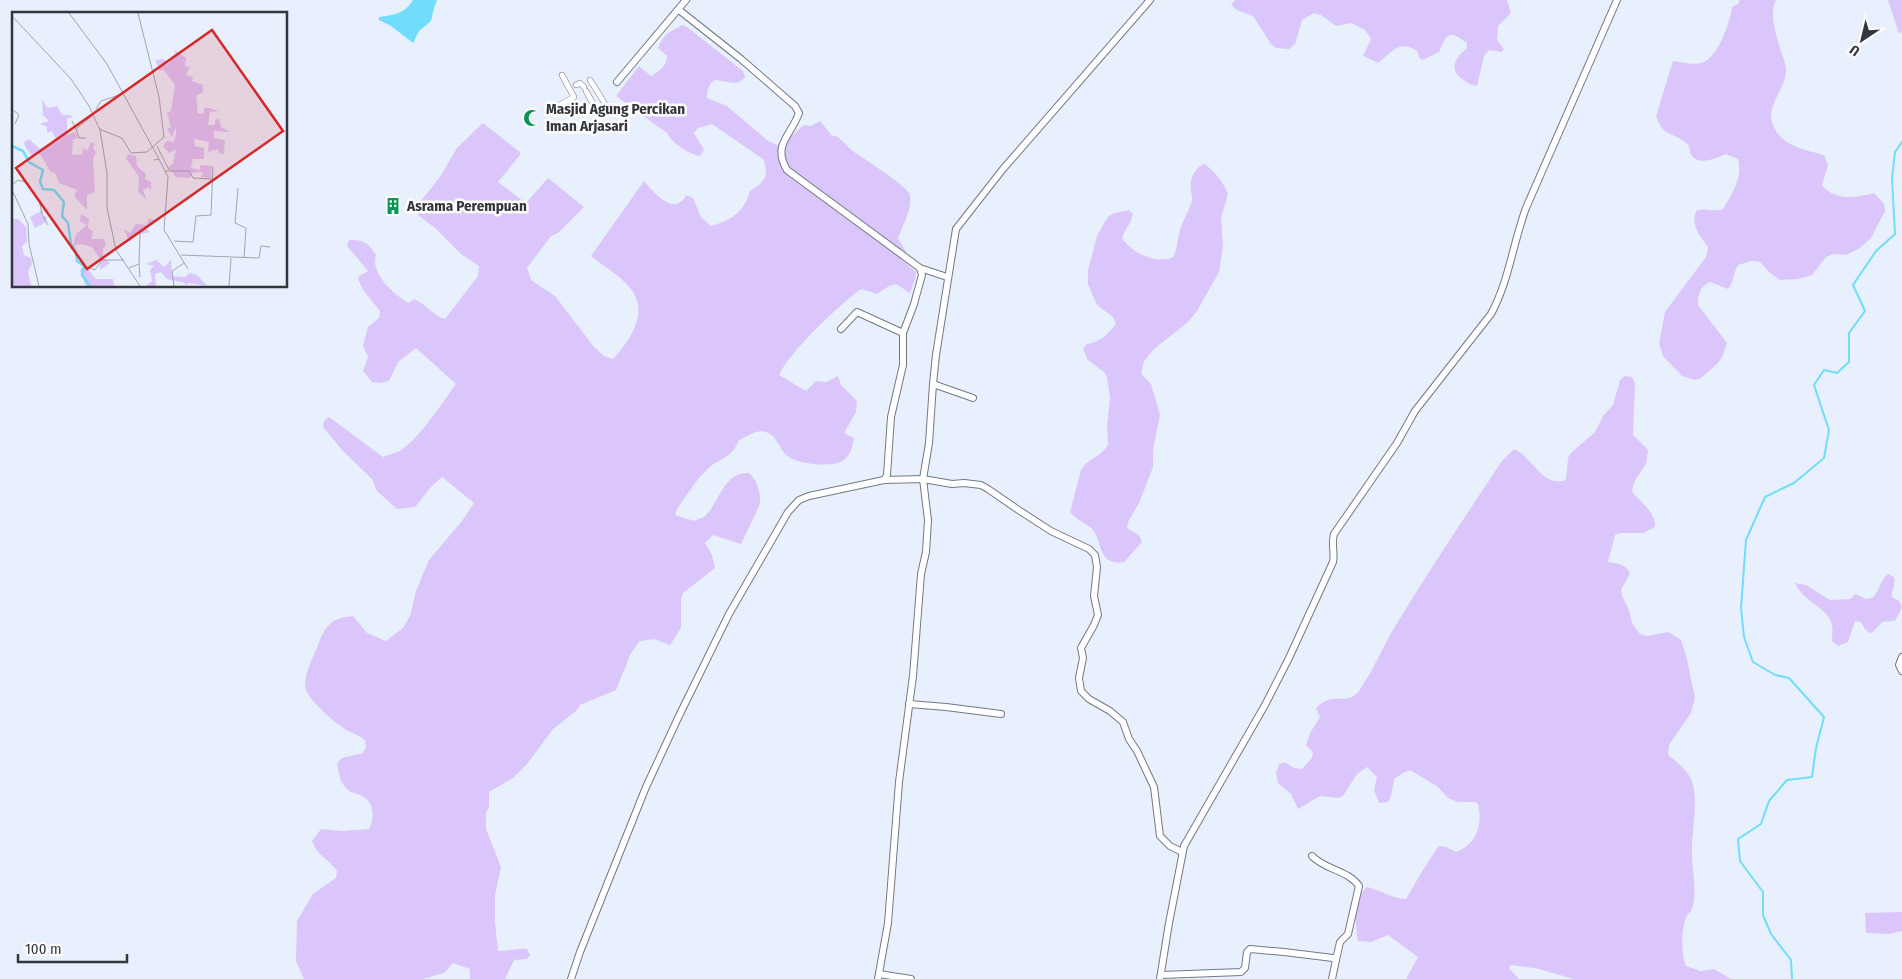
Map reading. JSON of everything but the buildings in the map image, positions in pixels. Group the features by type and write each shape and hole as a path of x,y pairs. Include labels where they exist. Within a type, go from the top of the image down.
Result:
{"street":[{"path":"617,82 686,0"},
{"path":"911,979 878,977 888,923 898,782 913,676 921,574 926,552 928,520 923,479 929,443 933,384 947,277 956,229 1003,169 1150,0"},
{"path":"1336,960 1284,952 1248,950 1245,968 1241,972 1161,977 1182,852 1207,804 1265,705 1289,658 1333,562 1332,541 1334,534 1397,443 1415,411 1491,314 1498,302 1526,208 1617,0"},
{"path":"679,10 796,106 799,113 796,121 780,148 780,155 787,170 920,268 947,277"},
{"path":"547,112 573,98 572,87 562,75"},
{"path":"590,80 589,90 599,102"},
{"path":"572,87 580,83 599,102"},
{"path":"597,111 599,102"},
{"path":"884,480 887,475 891,417 903,365 903,333 922,275 920,268"},
{"path":"841,329 857,312 903,333"},
{"path":"933,384 973,398"},
{"path":"571,979 646,787 674,726 729,614 788,512 799,500 809,496 884,480 923,479 952,484 981,485 1057,534 1088,549 1095,555 1097,567 1094,596 1098,615 1081,648 1083,658 1079,678 1080,688 1082,694 1089,700 1110,711 1123,722 1129,739 1154,787 1160,836 1170,846 1182,852"},
{"path":"1902,658 1899,665 1902,671"},
{"path":"909,704 1001,714"},
{"path":"1312,856 1317,862 1335,869 1354,880 1359,886 1351,914 1348,934 1340,942 1332,979"}],"shaded area":[{"path":"1235,0 1507,0 1511,13 1498,26 1497,40 1504,49 1502,52 1489,50 1484,56 1477,86 1462,79 1455,71 1457,59 1467,48 1467,43 1456,36 1452,35 1446,38 1439,52 1422,60 1417,51 1405,46 1396,48 1378,63 1363,56 1371,39 1365,30 1351,23 1336,26 1321,15 1314,13 1302,20 1295,44 1289,49 1276,48 1271,44 1253,16 1237,10 1231,5"},
{"path":"1740,0 1776,0 1773,11 1774,24 1786,70 1783,84 1772,111 1771,118 1777,132 1794,146 1824,155 1828,165 1822,185 1827,190 1833,194 1846,197 1874,193 1884,204 1885,211 1871,238 1860,248 1846,255 1833,254 1826,257 1812,275 1798,279 1780,280 1760,262 1752,261 1738,265 1728,289 1710,282 1704,286 1699,294 1698,305 1727,343 1722,357 1717,364 1701,378 1695,380 1682,376 1663,356 1659,343 1665,312 1706,257 1708,247 1699,234 1694,220 1697,210 1723,209 1738,179 1738,159 1726,154 1717,158 1697,160 1690,152 1688,144 1664,130 1656,116 1673,61 1697,64 1709,58 1723,38 1732,7 1738,4"},
{"path":"1888,0 1902,0 1902,31 1899,34"},
{"path":"682,25 743,71 745,77 738,82 731,83 714,80 708,88 707,98 727,106 768,141 785,148 788,139 804,125 811,126 820,121 832,136 839,138 854,152 893,179 909,193 909,210 898,238 906,252 902,260 916,272 910,293 896,284 877,294 861,289 840,306 804,341 779,375 806,391 816,381 826,382 838,376 841,385 857,401 856,412 844,433 854,438 851,451 845,459 837,463 822,465 805,463 786,455 770,434 762,431 738,441 731,453 707,469 689,491 675,515 694,521 704,517 733,477 749,473 758,487 760,504 741,544 713,535 705,543 712,555 715,568 683,593 681,600 681,628 670,645 654,639 640,641 631,653 616,690 580,705 576,711 553,729 527,764 513,778 489,792 486,829 501,867 495,895 498,951 527,949 530,955 527,959 514,960 505,979 470,979 470,969 453,963 444,973 423,979 304,979 296,961 297,921 313,894 336,878 337,871 317,851 312,841 321,829 342,831 369,829 373,816 368,800 344,786 337,763 342,758 363,753 366,747 365,740 336,723 315,703 306,690 305,684 308,668 327,627 340,618 353,616 367,633 386,641 403,628 410,616 416,591 429,560 462,521 474,503 442,477 415,507 397,509 377,491 372,479 342,450 323,427 324,421 329,417 383,457 398,452 413,440 456,384 416,348 398,362 389,381 381,383 372,382 363,371 368,357 363,346 368,327 379,318 380,311 363,290 358,279 359,276 368,271 347,246 349,240 362,241 370,247 376,255 375,262 380,276 397,295 409,303 414,299 418,301 436,315 445,319 478,276 479,266 461,254 435,228 418,215 416,207 440,177 457,148 483,123 520,152 520,155 498,182 527,202 548,178 584,207 558,233 551,236 527,268 531,280 555,296 594,347 604,356 613,359 626,343 635,325 638,316 636,297 626,283 591,256 644,181 658,196 670,204 676,204 686,195 693,198 701,217 711,226 731,218 741,210 750,191 762,182 766,174 763,159 712,124 698,128 694,133 704,150 700,156 695,155 681,148 667,133 616,96 639,66 651,76 662,68 666,63 667,56 658,48 665,36"},
{"path":"1204,164 1218,177 1228,194 1221,218 1223,247 1219,272 1197,311 1188,322 1154,349 1144,361 1141,374 1151,384 1160,415 1153,450 1153,467 1127,528 1139,535 1142,542 1124,562 1115,562 1109,560 1102,552 1092,529 1070,512 1081,470 1108,445 1107,426 1110,398 1107,377 1104,372 1088,360 1083,349 1087,344 1104,337 1116,323 1113,317 1097,305 1088,284 1088,270 1097,236 1108,217 1114,213 1129,210 1133,214 1122,238 1126,243 1145,256 1160,260 1173,257 1181,226 1192,201 1191,186 1193,174"},
{"path":"1625,376 1632,377 1635,383 1633,435 1648,450 1646,464 1634,482 1632,492 1651,512 1655,527 1643,533 1621,533 1615,535 1608,562 1623,566 1630,573 1621,590 1632,623 1639,633 1646,636 1668,632 1681,640 1686,655 1695,698 1691,713 1669,745 1668,755 1689,775 1695,795 1692,840 1694,902 1684,923 1683,955 1686,966 1700,971 1714,969 1731,979 1574,979 1535,968 1511,965 1509,968 1519,979 1406,979 1418,957 1388,935 1371,942 1358,941 1356,912 1359,898 1367,887 1396,898 1406,899 1439,846 1456,852 1463,849 1473,839 1479,827 1478,804 1475,802 1458,802 1448,798 1438,787 1410,770 1394,779 1388,802 1379,803 1374,790 1377,777 1367,767 1357,774 1343,796 1338,798 1320,796 1298,809 1291,794 1278,783 1276,773 1279,764 1285,762 1294,768 1302,769 1312,758 1313,752 1306,745 1310,733 1320,717 1316,708 1328,700 1350,698 1359,691 1391,633 1434,563 1501,462 1514,449 1550,480 1566,480 1568,458 1571,453 1595,432 1603,416 1613,405 1620,380"},
{"path":"1888,574 1894,577 1892,597 1899,601 1902,607 1895,621 1882,622 1870,633 1861,622 1855,621 1848,642 1838,646 1832,641 1830,619 1799,590 1795,583 1806,585 1830,600 1851,599 1855,594 1866,599 1872,598 1875,595 1883,579"},
{"path":"1902,912 1902,931 1890,934 1866,933 1865,913"}],"water":[{"path":"413,0 437,0 431,21 419,31 413,43 391,26 379,20 379,17 402,11"}],"waterway":[{"path":"1792,979 1791,960 1771,934 1763,915 1763,892 1740,861 1738,839 1761,824 1769,801 1787,780 1812,777 1816,748 1824,717 1789,678 1775,675 1753,662 1744,637 1741,608 1746,540 1765,497 1794,483 1824,458 1829,430 1814,385 1824,370 1837,373 1849,362 1849,333 1865,311 1853,285 1876,251 1895,234 1892,178 1895,152 1902,142"}],"place":[{"name":"Masjid Agung Percikan Iman Arjasari","path":"532,118"},
{"name":"Asrama Perempuan","path":"393,206"}]}
